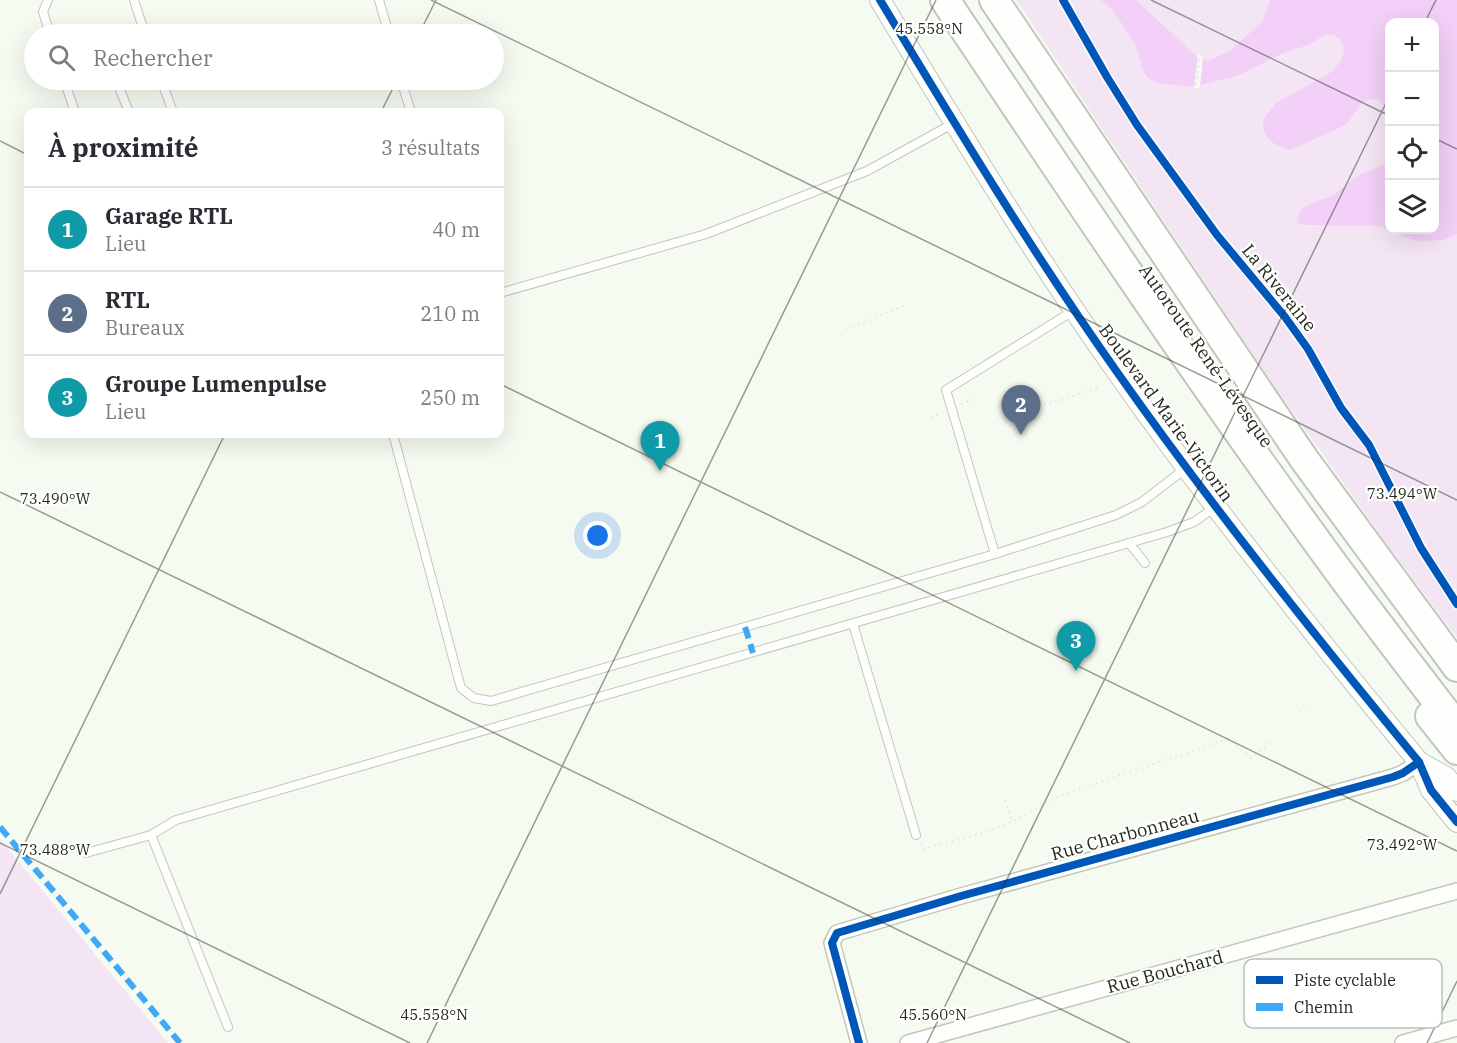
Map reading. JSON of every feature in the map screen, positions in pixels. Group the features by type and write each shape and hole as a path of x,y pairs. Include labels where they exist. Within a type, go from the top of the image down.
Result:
{"highway":[{"path":"945,0 1277,486 1457,727"},
{"name":"Autoroute René-Lévesque","path":"965,0 1232,396 1390,618 1457,705"},
{"name":"Autoroute René-Lévesque","path":"994,0 1284,430 1457,667"},
{"path":"1060,171 1234,452 1311,560 1457,750"}],"street":[{"name":"Boulevard Marie-Victorin","path":"880,0 1006,206 1075,310 1215,507 1419,762 1431,790 1457,822"},
{"name":"Boulevard Marie-Victorin","path":"1419,762 1446,777 1457,791"},
{"name":"Rue Charbonneau","path":"859,1043 832,943 837,933 961,896 1393,777 1404,773 1419,762"},
{"name":"Rue Bouchard","path":"908,1043 1457,891"},
{"path":"1403,1043 1457,1028"}],"lane":[{"path":"47,24 43,12 48,0"},
{"path":"134,0 142,24"},
{"path":"379,0 386,24"},
{"path":"67,90 74,108"},
{"path":"120,90 127,108"},
{"path":"165,90 172,108"},
{"path":"404,90 410,108"},
{"path":"504,291 706,234 867,171 955,123"},
{"path":"995,554 946,390 1075,310"},
{"path":"394,438 461,688 474,698 491,700 995,554 1126,511 1150,497 1186,468"},
{"path":"86,853 151,836 176,820 1175,530 1194,522 1215,507"},
{"path":"1129,543 1145,563"},
{"path":"853,624 916,835"},
{"path":"151,836 228,1027"}],"path":[{"path":"1206,0 1192,120 1190,163 1200,190 1226,234 1236,259"},
{"path":"1164,162 1161,138 1162,123 1165,118 1192,120"},
{"path":"1152,146 1190,163"},
{"path":"847,329 906,305"},
{"path":"1310,352 1324,342 1331,345 1347,367 1393,395 1410,413 1422,437 1425,450 1427,536 1448,567"},
{"path":"1044,405 1101,387"},
{"path":"1457,563 1437,571 1448,588 1457,586"},
{"path":"1299,711 1308,703"},
{"path":"916,835 924,849 989,831 1075,790 1228,739 1251,758 1270,743"},
{"path":"1005,800 1012,822"}],"shaded area":[{"path":"1016,0 1379,0 1385,33 1385,234 1439,234 1439,201 1457,95 1457,638 1266,374"},
{"path":"1101,0 1136,0 1200,59 1208,61 1231,50 1253,30 1264,19 1270,0 1457,0 1457,234 1443,240 1415,241 1399,234 1439,234 1439,18 1385,18 1385,107 1379,100 1370,99 1361,104 1346,125 1290,150 1267,138 1263,129 1263,120 1276,103 1333,71 1342,59 1344,49 1341,40 1333,35 1324,35 1309,45 1283,53 1237,76 1191,87 1160,83 1147,77 1135,44 1114,12"},
{"path":"1385,163 1385,228 1380,226 1307,225 1297,221 1298,215 1305,207 1333,195 1356,177"},
{"path":"0,839 168,1043 0,1043"}],"pier":[{"path":"1198,53 1203,56 1200,87 1194,89"}],"marked path":[{"path":"745,627 753,653"},
{"path":"0,827 180,1043"}],"cycle path":[{"path":"880,0 1025,235 1117,372 1264,570 1419,762 1431,790 1457,822"},
{"name":"La Riveraine","path":"1063,0 1137,125 1217,235 1285,317 1308,349 1341,408 1369,445 1421,548 1457,604"},
{"path":"859,1043 832,943 837,933 961,896 1393,777 1419,762"}],"place":[{"name":"RTL","path":"1021,435"},
{"name":"Garage RTL","path":"660,471"},
{"name":"Groupe Lumenpulse","path":"1076,671"}]}
